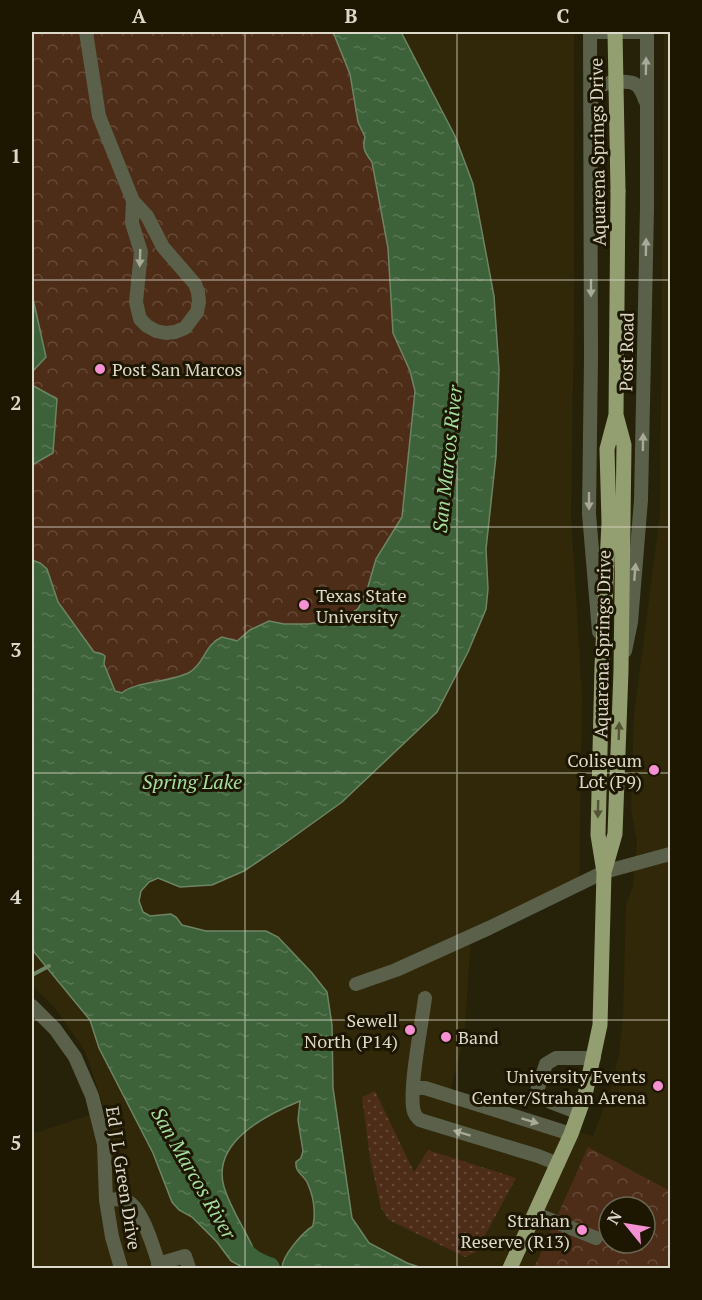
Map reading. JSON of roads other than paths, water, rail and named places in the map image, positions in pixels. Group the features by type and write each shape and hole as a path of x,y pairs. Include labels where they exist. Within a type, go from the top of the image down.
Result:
{"main road":[{"name":"Aquarena Springs Drive","path":"510,1269 579,1113 594,1058 601,1004 604,872 598,835 602,667 609,522 607,450 616,415 618,190 615,32"},
{"name":"Aquarena Springs Drive","path":"604,872 615,834 621,671 624,445 616,415"}],"street":[{"path":"86,32 99,116 133,201 147,216 164,247 195,284 198,292 197,312 185,328 176,332 156,331 140,319 136,302 141,252 132,223 133,201"},
{"path":"590,32 646,32"},
{"name":"Post Road","path":"590,32 589,514 602,667"},
{"name":"Post Road","path":"621,671 631,622 641,500 647,208 646,32"},
{"path":"591,104 597,88 602,84 627,82 635,84 641,90 645,101"},
{"path":"356,984 396,970 489,928 604,872 670,854"},
{"path":"425,998 414,1088 414,1110 420,1120 558,1164"},
{"name":"Ed J L Green Drive","path":"32,1006 55,1029 75,1057 92,1096 104,1144 106,1200 112,1237 121,1269"},
{"path":"579,1113 536,1094 546,1064 556,1058 594,1058"},
{"path":"414,1088 424,1089 571,1134"},
{"path":"106,1200 120,1199 131,1203 139,1215 159,1266 185,1256 189,1269"},
{"path":"536,1214 596,1238"}],"water":[{"name":"Spring Lake","path":"333,32 401,32 455,136 473,184 494,296 499,370 496,456 486,549 488,589 486,609 468,652 437,712 342,802 244,871 212,885 180,887 158,878 149,882 141,891 139,901 143,912 150,916 171,914 182,925 206,931 266,931 278,937 327,992 332,1025 333,1088 352,1218 369,1243 407,1263 422,1268 282,1268 289,1251 298,1239 313,1226 314,1220 311,1193 307,1182 296,1166 303,1151 298,1120 300,1101 272,1114 244,1132 233,1144 226,1157 222,1171 224,1187 230,1204 254,1250 242,1267 231,1261 217,1242 192,1217 179,1210 172,1202 153,1153 99,1048 90,1020 34,952 32,944 32,560 47,569 58,602 94,652 105,656 104,664 115,691 122,693 135,686 174,678 190,672 199,664 216,640 222,637 237,641 250,630 269,621 284,624 308,624 341,620 358,609 367,590 376,559 402,517 415,391 410,371 393,333 388,248 372,162 365,150 365,137 358,122 350,74"},
{"path":"32,294 46,357 33,371 32,378"},
{"path":"32,385 57,399 53,453 32,465"}],"waterway":[{"path":"32,975 49,966"},
{"name":"San Marcos River","path":"229,1234 246,1255 256,1263 269,1268"}],"place":[{"name":"Post San Marcos","path":"100,369"},
{"name":"Texas State University","path":"304,605"},
{"name":"Coliseum Lot (P9)","path":"654,770"},
{"name":"Sewell North (P14)","path":"410,1030"},
{"name":"Band","path":"446,1037"},
{"name":"University Events Center/Strahan Arena","path":"658,1086"},
{"name":"Strahan Reserve (R13)","path":"582,1230"}]}
